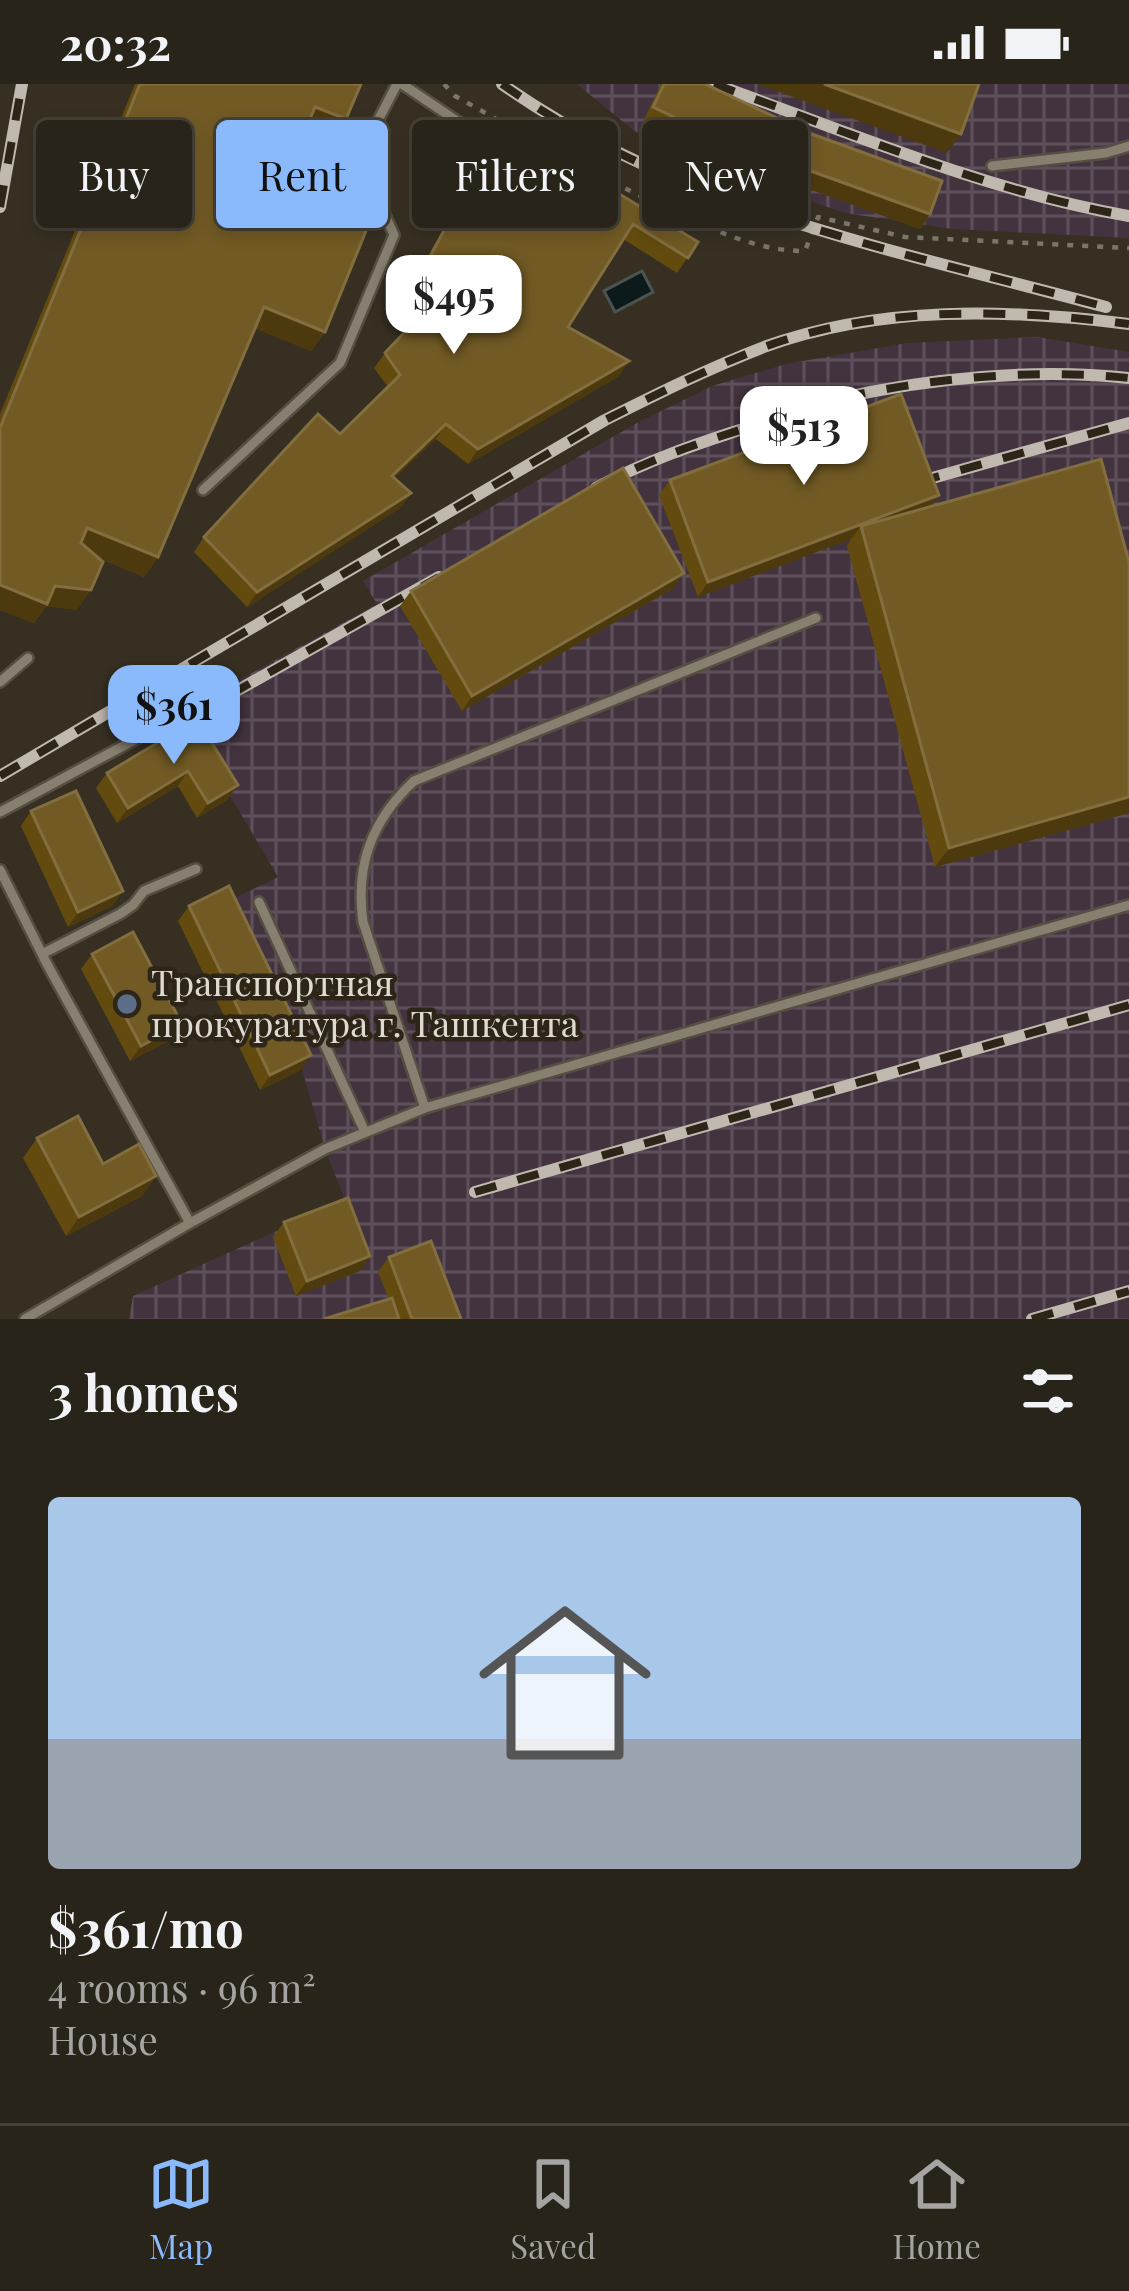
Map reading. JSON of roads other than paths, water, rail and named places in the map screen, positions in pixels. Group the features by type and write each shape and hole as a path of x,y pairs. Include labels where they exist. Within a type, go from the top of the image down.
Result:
{"lane":[{"path":"203,490 340,362 394,235 359,157 399,84 455,120"},
{"path":"992,166 1106,153 1129,146"},
{"path":"425,1108 363,922 363,865 385,811 414,782 817,618"},
{"path":"0,682 28,658"},
{"path":"0,812 152,730"},
{"path":"42,954 120,914 144,891 196,869"},
{"path":"0,870 190,1222"},
{"path":"259,902 365,1132"},
{"path":"25,1319 325,1149 425,1108 1129,905"}],"railway":[{"path":"0,207 22,84"},
{"path":"502,84 642,164 717,195 871,245 1106,307"},
{"path":"714,84 972,176 1129,216"},
{"path":"0,776 605,420 744,355 808,333 898,317 1038,315 1129,324"},
{"path":"596,488 690,447 815,405 872,392 1019,375 1129,378"},
{"path":"918,482 1129,423"},
{"path":"192,716 439,577"},
{"path":"475,1192 1129,1005"},
{"path":"1032,1319 1129,1291"}],"place":[{"name":"Транспортная прокуратура г. Ташкента","path":"127,1004"}]}
